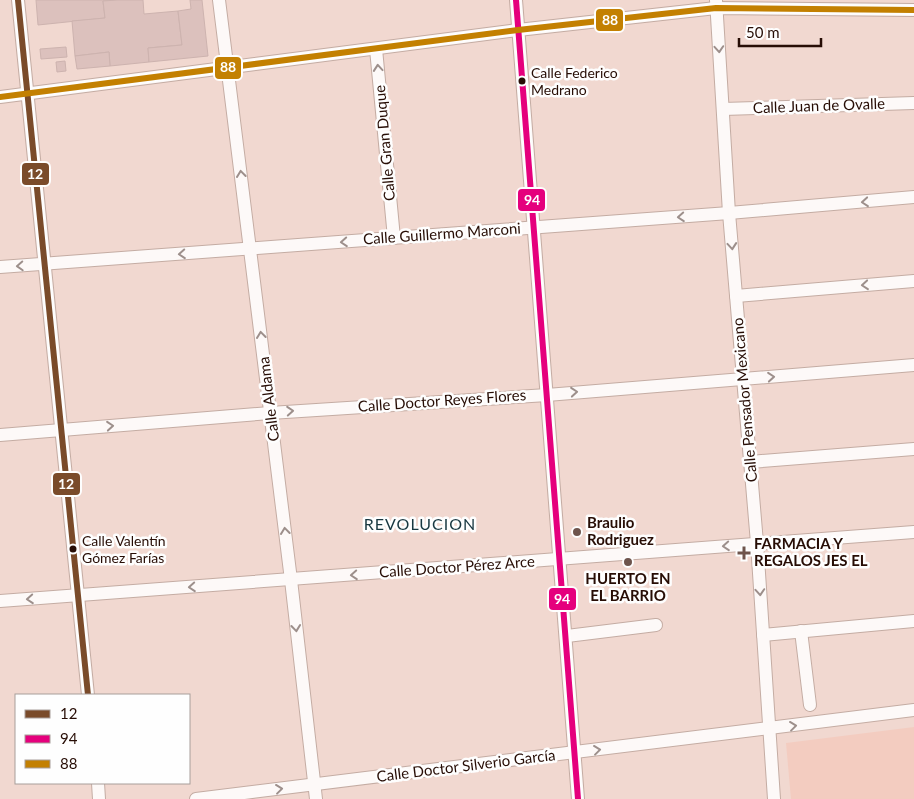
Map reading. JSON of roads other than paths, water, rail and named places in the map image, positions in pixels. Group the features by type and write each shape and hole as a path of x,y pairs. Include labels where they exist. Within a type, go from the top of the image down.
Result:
{"street":[{"path":"18,0 43,265 62,430 88,694"},
{"name":"Calle Aldama","path":"220,0 316,799"},
{"path":"516,0 567,636 578,799"},
{"path":"0,97 716,4 914,10"},
{"name":"Calle Pensador Mexicano","path":"716,4 729,214 757,544 774,799"},
{"name":"Calle Gran Duque","path":"376,49 394,238"},
{"name":"Calle Juan de Ovalle","path":"723,109 914,103"},
{"name":"Calle Guillermo Marconi","path":"0,267 729,214 914,198"},
{"path":"736,296 914,281"},
{"name":"Calle Doctor Reyes Flores","path":"0,435 914,365"},
{"path":"750,462 914,449"},
{"name":"Calle Doctor Pérez Arce","path":"0,601 914,532"},
{"path":"763,635 914,620"},
{"path":"567,636 656,625"},
{"path":"801,631 810,705"},
{"name":"Calle Doctor Silverio García","path":"196,799 914,710"},
{"path":"98,784 99,799"}],"place":[{"name":"Calle Federico Medrano","path":"522,81"},
{"name":"Braulio Rodriguez","path":"577,532"},
{"name":"Calle Valentín Gómez Farías","path":"73,549"},
{"name":"FARMACIA Y REGALOS JES EL","path":"744,553"},
{"name":"HUERTO EN EL BARRIO","path":"628,562"}],"district":[{"name":"REVOLUCION","path":"420,524"}]}
